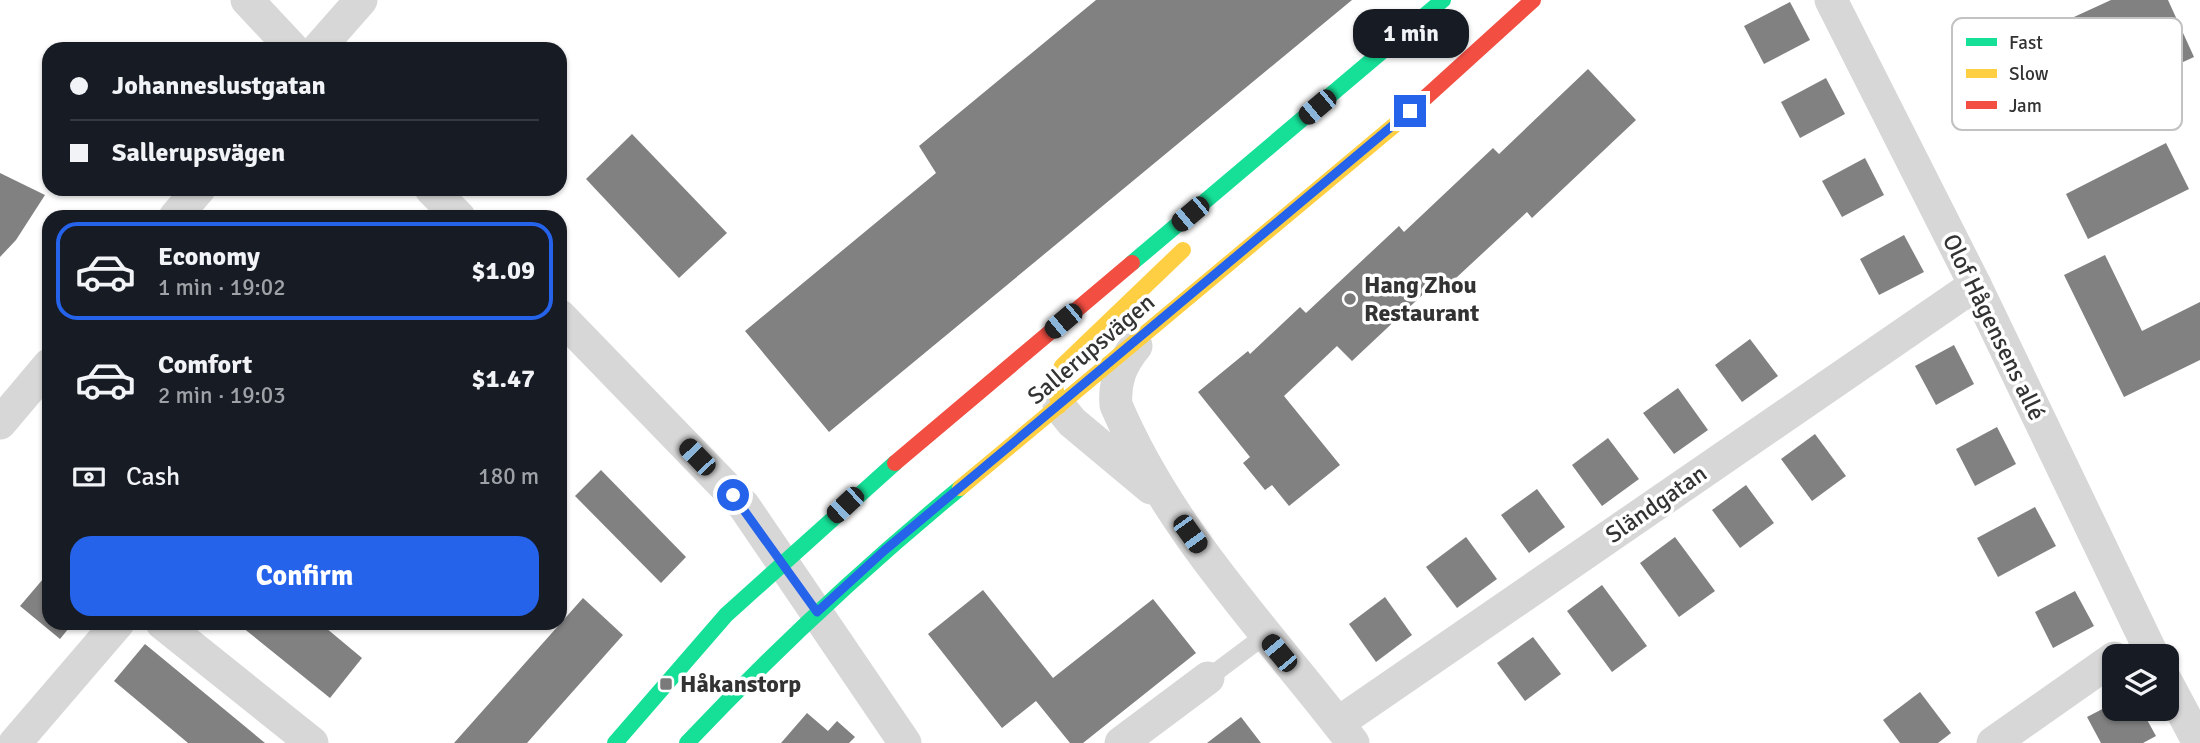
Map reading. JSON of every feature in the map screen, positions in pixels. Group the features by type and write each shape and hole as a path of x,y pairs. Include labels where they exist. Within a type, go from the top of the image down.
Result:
{"main road":[{"name":"Sallerupsvägen","path":"615,743 726,615 845,505 1443,0"},
{"name":"Sallerupsvägen","path":"687,743 769,657 885,550 1369,149 1533,0"},
{"path":"1217,214 1253,160"},
{"path":"1059,406 1053,391 1055,378 1062,366 1200,234"}],"street":[{"path":"247,0 286,42"},
{"path":"324,42 361,0"},
{"name":"Olof Hågensens allé","path":"1831,0 1975,285 2147,644"},
{"path":"181,210 193,196"},
{"path":"438,196 451,210"},
{"name":"Sländgatan","path":"1346,733 1975,285"},
{"path":"567,323 744,506 905,743"},
{"path":"1144,335 1126,359 1119,375 1115,388 1116,405 1163,498 1264,636 1346,733"},
{"path":"0,423 42,373"},
{"path":"1059,406 1072,422 1163,498"},
{"path":"15,743 112,630"},
{"path":"171,630 312,743"},
{"path":"1993,743 2102,666"},
{"path":"1121,743 1208,678"},
{"path":"2179,705 2199,743"}],"lane":[{"path":"1208,678 1264,636"}],"building":[{"path":"1096,0 1352,0 829,432 745,331 936,173 919,146"},
{"path":"2111,0 2168,0 2176,18 2072,18"},
{"path":"1790,2 1810,40 1764,64 1744,26"},
{"path":"2182,31 2194,57 2182,62"},
{"path":"1588,69 1636,120 1532,218 1527,212 1442,291 1434,284 1352,361 1337,346 1284,396 1340,465 1289,506 1272,485 1265,490 1243,463 1250,457 1198,392 1248,351 1250,354 1300,307 1306,313 1399,226 1404,232 1493,148 1499,154"},
{"path":"1826,78 1845,114 1800,138 1781,102"},
{"path":"632,134 727,233 679,278 586,179"},
{"path":"2166,143 2189,189 2088,239 2066,194"},
{"path":"1865,158 1884,195 1842,217 1822,181"},
{"path":"0,173 44,196 16,240 0,257"},
{"path":"1904,235 1924,272 1879,295 1860,259"},
{"path":"2105,255 2142,331 2200,302 2200,360 2124,397 2064,275"},
{"path":"1750,339 1778,376 1742,402 1715,365"},
{"path":"1954,345 1974,384 1936,405 1915,366"},
{"path":"1678,388 1708,430 1674,454 1643,413"},
{"path":"1997,427 2016,464 1975,486 1956,449"},
{"path":"1815,434 1846,476 1812,501 1781,459"},
{"path":"1608,438 1639,479 1602,506 1572,465"},
{"path":"601,470 686,557 661,583 575,496"},
{"path":"1746,485 1774,523 1740,548 1712,510"},
{"path":"1537,489 1565,527 1529,553 1501,515"},
{"path":"2035,507 2056,546 1998,577 1977,538"},
{"path":"1466,537 1497,579 1457,608 1426,567"},
{"path":"1675,537 1715,591 1679,617 1640,563"},
{"path":"42,580 42,624 20,606"},
{"path":"1602,585 1647,646 1612,672 1567,611"},
{"path":"983,590 1053,678 1153,599 1196,653 1083,743 1070,743 1036,701 1002,728 928,634"},
{"path":"2075,591 2094,626 2053,648 2035,612"},
{"path":"1385,597 1412,635 1376,662 1349,624"},
{"path":"583,598 623,635 527,743 454,743 555,630 567,630 567,616"},
{"path":"49,630 67,630 60,639"},
{"path":"246,630 328,630 362,658 330,698"},
{"path":"1533,637 1561,674 1525,701 1497,663"},
{"path":"145,644 265,743 188,743 114,681"},
{"path":"1920,692 1951,733 1938,743 1900,743 1883,720"},
{"path":"2102,709 2102,721 2148,721 2156,736 2143,743 2101,743 2087,717"},
{"path":"807,713 828,731 837,721 855,737 849,743 781,743"},
{"path":"1241,717 1261,743 1207,743"}],"traffic: fast":[{"path":"1132,263 1443,0"},
{"path":"615,743 726,615 895,463"},
{"path":"687,743 819,611 960,488"}],"traffic: slow":[{"path":"960,488 1403,118"},
{"path":"1059,406 1055,386 1062,366 1183,250"}],"traffic: jam":[{"path":"1403,118 1533,0"},
{"path":"895,463 1132,263"}],"place":[{"name":"Hang Zhou Restaurant","path":"1350,299"},
{"name":"Håkanstorp","path":"666,684"}],"route":[{"path":"733,495 744,506 817,612 885,550 1369,149 1410,111"}]}
